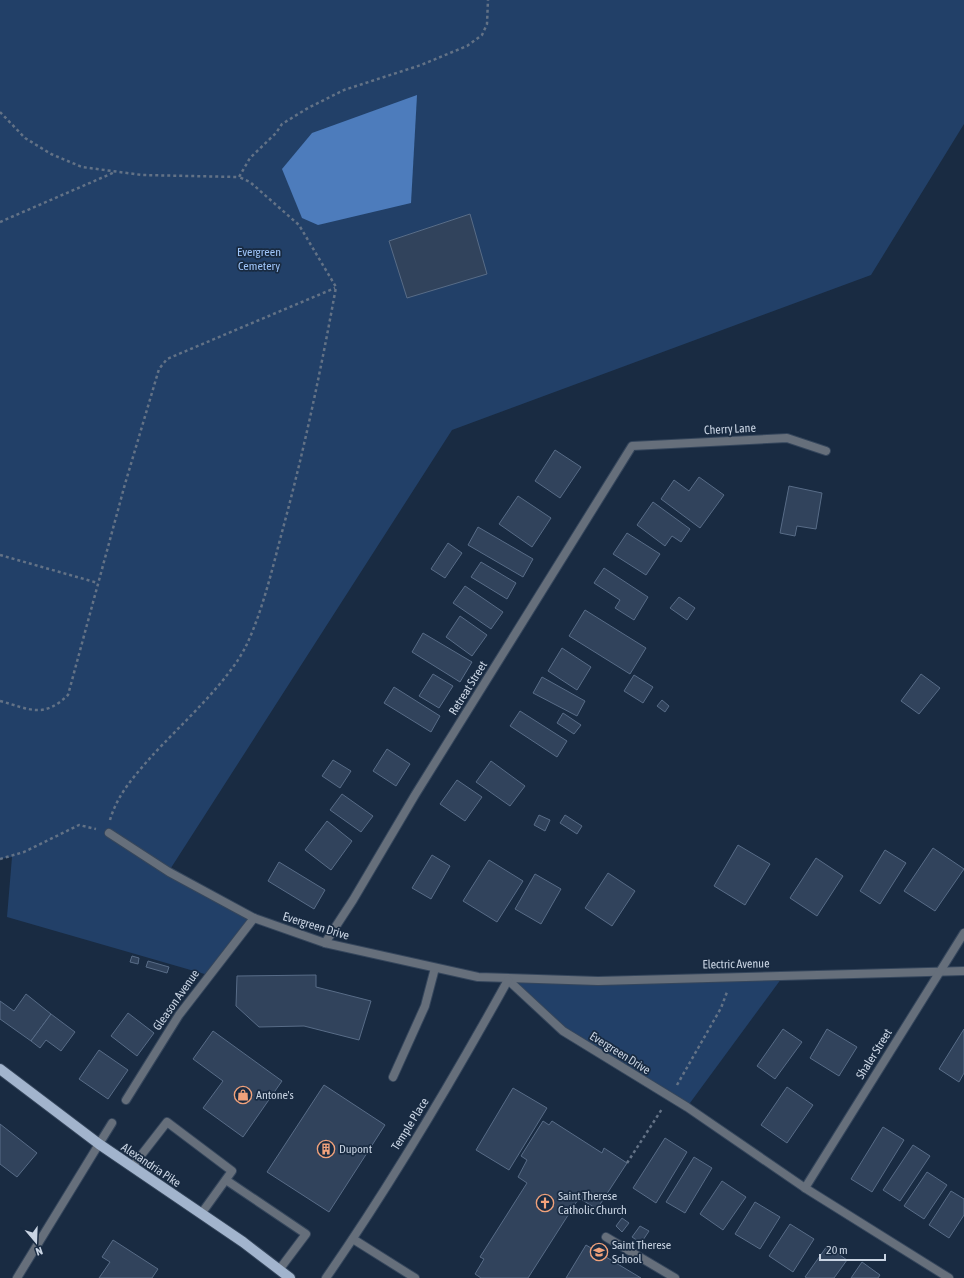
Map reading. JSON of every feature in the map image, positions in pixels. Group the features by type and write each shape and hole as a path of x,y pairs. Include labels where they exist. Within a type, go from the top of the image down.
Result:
{"main road":[{"name":"Alexandria Pike","path":"0,1070 99,1144 201,1214 290,1278"}],"street":[{"name":"Cherry Lane","path":"632,446 787,438 826,451"},
{"name":"Retreat Street","path":"324,943 353,900 415,795 632,446"},
{"name":"Evergreen Drive","path":"109,833 169,872 254,918 324,943 478,977 508,980 563,1031 670,1097 938,1275 949,1278"},
{"name":"Gleason Avenue","path":"126,1100 179,1015 254,918"},
{"name":"Shaler Street","path":"805,1188 964,933"},
{"path":"393,1077 425,1006 435,968"},
{"name":"Electric Avenue","path":"508,980 598,981 733,976 964,971"},
{"name":"Temple Place","path":"326,1278 353,1239 458,1071 508,980"},
{"path":"132,1167 168,1122 232,1171 201,1214"},
{"path":"17,1278 112,1123"},
{"path":"226,1180 306,1234 279,1270"},
{"path":"606,1236 675,1278"},
{"path":"353,1239 415,1278"}],"path":[{"path":"239,177 250,158 276,133 282,124 308,108 344,90 422,65 468,46 482,35 487,24 488,0"},
{"path":"0,112 25,138 50,154 82,167 142,175 239,177 250,182 299,225 336,287 321,369 294,489 258,618 247,644 235,663 208,695 133,777 114,809 109,833 78,825 24,852 0,859"},
{"path":"0,222 116,171"},
{"path":"0,701 44,711 58,705 68,695 98,583 159,369 167,359 336,287"},
{"path":"0,555 98,583"},
{"path":"627,1163 670,1097 721,1008 733,976"}],"green space":[{"name":"Evergreen Cemetery","path":"0,0 964,0 964,124 871,275 452,430 169,871 254,918 208,975 7,917 12,857 0,859"},
{"path":"784,975 687,1107 563,1031 508,980"}],"shaded area":[{"path":"417,95 411,203 318,225 302,218 282,169 312,133"}],"building":[{"path":"470,214 487,274 407,298 389,241"},
{"path":"555,450 581,467 560,498 535,481"},
{"path":"699,477 724,495 700,528 661,499 674,480 689,491"},
{"path":"789,486 822,493 816,529 797,526 795,536 780,533"},
{"path":"518,496 551,518 532,547 499,524"},
{"path":"653,502 690,529 681,542 672,536 665,546 637,525"},
{"path":"478,527 533,559 523,577 468,545"},
{"path":"627,533 660,554 646,575 613,554"},
{"path":"448,543 462,553 445,578 431,569"},
{"path":"481,562 516,583 507,599 471,577"},
{"path":"604,568 648,597 634,620 615,608 620,600 594,583"},
{"path":"465,586 503,612 491,629 453,603"},
{"path":"679,597 695,608 687,620 670,608"},
{"path":"585,610 646,648 630,674 569,636"},
{"path":"460,616 487,635 472,656 446,637"},
{"path":"423,633 472,662 460,682 412,652"},
{"path":"562,648 591,667 577,690 548,671"},
{"path":"433,674 453,686 439,708 419,696"},
{"path":"921,674 940,688 919,714 901,701"},
{"path":"634,675 653,687 643,703 624,691"},
{"path":"542,677 585,701 577,716 533,693"},
{"path":"394,687 440,716 431,732 384,703"},
{"path":"662,700 669,706 665,712 657,706"},
{"path":"520,711 567,741 557,757 510,726"},
{"path":"563,713 581,725 574,734 557,723"},
{"path":"387,749 410,764 396,786 373,771"},
{"path":"333,760 351,771 340,788 322,776"},
{"path":"491,761 525,786 510,806 476,782"},
{"path":"457,780 482,797 465,821 440,804"},
{"path":"342,794 373,816 361,832 330,810"},
{"path":"539,815 550,820 545,831 534,825"},
{"path":"565,815 582,826 577,834 560,823"},
{"path":"327,821 352,841 331,870 305,850"},
{"path":"738,845 770,864 745,905 714,886"},
{"path":"933,848 964,869 935,911 904,891"},
{"path":"885,850 906,863 880,904 860,891"},
{"path":"432,855 450,866 431,899 412,888"},
{"path":"816,858 843,876 817,916 790,898"},
{"path":"489,860 523,881 497,922 463,901"},
{"path":"279,862 325,890 314,909 268,881"},
{"path":"608,873 635,891 612,926 585,908"},
{"path":"535,874 561,889 541,924 515,909"},
{"path":"132,956 139,958 138,964 130,962"},
{"path":"148,961 169,967 167,973 146,967"},
{"path":"316,975 316,987 371,1001 359,1040 304,1026 259,1027 236,1006 237,976"},
{"path":"26,994 51,1014 31,1041 0,1019 0,1001 14,1011"},
{"path":"128,1013 154,1033 137,1056 111,1036"},
{"path":"51,1014 75,1032 61,1051 46,1040 40,1048 31,1041"},
{"path":"783,1029 802,1042 775,1079 757,1066"},
{"path":"827,1029 857,1047 839,1076 810,1058"},
{"path":"964,1029 964,1073 959,1082 939,1069"},
{"name":"Antone's","path":"213,1031 282,1081 243,1137 203,1108 223,1081 193,1059"},
{"path":"99,1050 128,1070 108,1099 79,1079"},
{"name":"Dupont","path":"324,1085 385,1125 329,1212 267,1172"},
{"path":"787,1087 813,1105 787,1143 761,1125"},
{"path":"513,1088 547,1108 509,1170 476,1150"},
{"name":"Saint Therese Catholic Church","path":"543,1121 549,1125 552,1121 602,1153 604,1148 627,1163 597,1209 579,1198 528,1278 481,1278 475,1274 484,1259 480,1257 527,1183 518,1177 527,1160 521,1156"},
{"path":"0,1124 37,1153 17,1177 0,1164"},
{"path":"883,1127 904,1140 872,1192 851,1179"},
{"path":"665,1138 687,1152 656,1203 633,1188"},
{"path":"913,1145 930,1156 900,1201 883,1190"},
{"path":"694,1157 712,1168 685,1213 666,1202"},
{"path":"927,1172 947,1185 924,1219 904,1206"},
{"path":"722,1181 746,1197 723,1230 700,1214"},
{"path":"951,1191 964,1199 964,1215 949,1238 929,1225"},
{"path":"755,1202 780,1217 760,1249 735,1234"},
{"path":"622,1218 629,1223 622,1232 616,1226"},
{"path":"790,1224 814,1239 793,1272 769,1256"},
{"path":"640,1226 649,1231 641,1243 632,1237"},
{"path":"113,1240 158,1269 152,1278 99,1278 110,1262 102,1257"},
{"name":"Saint Therese School","path":"586,1245 641,1278 566,1278"},
{"path":"827,1246 847,1260 834,1278 805,1277"},
{"path":"862,1262 880,1275 878,1278 851,1278"}],"place":[{"name":"Antone's","path":"243,1095"},
{"name":"Dupont","path":"326,1149"},
{"name":"Saint Therese Catholic Church","path":"545,1203"},
{"name":"Saint Therese School","path":"599,1252"}]}
